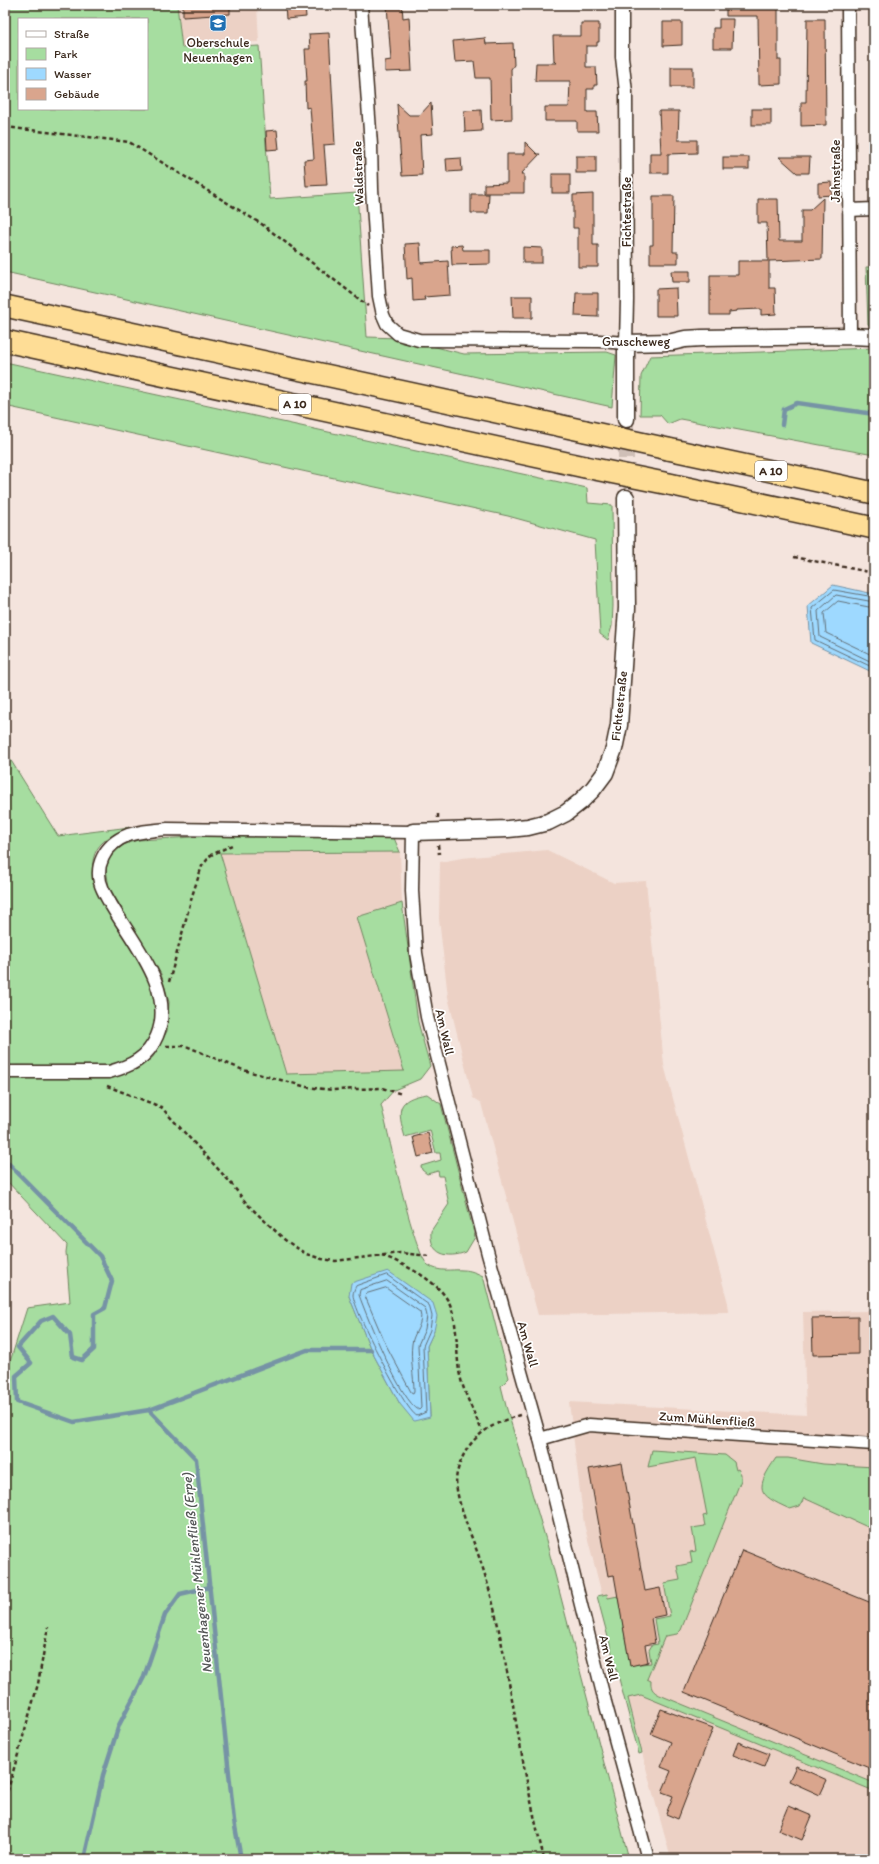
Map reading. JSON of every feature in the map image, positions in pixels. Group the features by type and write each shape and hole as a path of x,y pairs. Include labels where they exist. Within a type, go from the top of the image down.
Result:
{"highway":[{"name":"A 10","path":"5,306 874,493"},
{"name":"A 10","path":"5,340 585,467 874,528"}],"street":[{"name":"Waldstraße","path":"361,5 371,145 372,189 379,296 383,315 387,324 398,334"},
{"name":"Fichtestraße","path":"622,5 622,57 626,92 626,419"},
{"name":"Jahnstraße","path":"848,5 850,336"},
{"path":"849,210 874,209"},
{"name":"Gruscheweg","path":"398,334 419,340 599,341 626,343 672,342 685,339 702,338 874,337"},
{"name":"Fichtestraße","path":"413,832 508,830 548,822 566,813 580,802 593,789 605,773 614,749 620,724 627,608 626,498"},
{"path":"5,1072 108,1072 124,1068 139,1060 152,1048 160,1027 162,1008 156,986 145,958 102,890 98,871 100,860 106,851 116,841 142,832 167,829 413,832"},
{"name":"Am Wall","path":"413,832 412,891 416,953 426,1017 488,1254 540,1439 603,1694 648,1859"},
{"name":"Zum Mühlenfließ","path":"540,1439 588,1425 874,1444"}],"path":[{"path":"5,127 129,142 263,225 368,306 383,315"},
{"path":"794,557 874,573"},
{"path":"162,1008 193,893 202,866 211,855 227,846 240,842"},
{"path":"152,1048 156,1049 168,1045 186,1046 243,1070 307,1087 333,1090 382,1088 402,1094"},
{"path":"92,1072 107,1086 161,1107 230,1182 247,1204 285,1240 306,1254 322,1260 335,1261 400,1253 430,1256"},
{"path":"381,1255 410,1267 438,1288 451,1307 459,1372 482,1431"},
{"path":"532,1412 507,1419 482,1431 464,1453 457,1474 459,1496 492,1598 528,1789 544,1859"},
{"path":"5,1806 9,1786 38,1684 48,1627"}],"shaded area":[{"name":"Oberschule Neuenhagen","path":"177,5 257,5 259,42 226,43 182,48"},
{"path":"547,850 614,883 646,881 664,1065 728,1303 729,1312 538,1315 481,1103 473,1098 448,997 439,919 440,862 462,858"},
{"path":"400,852 402,903 357,917 404,1072 286,1074 220,853"},
{"path":"874,1311 874,1859 671,1859 646,1768 584,1524 569,1402 806,1415 803,1312"}],"green space":[{"path":"5,5 177,5 182,48 226,43 241,47 259,46 270,199 357,193 367,337 399,338 464,354 607,352 616,355 612,407 5,272"},
{"path":"866,267 874,267 874,331 868,324"},
{"path":"874,348 874,455 680,419 668,424 660,415 640,415 641,376 650,356"},
{"path":"5,362 587,488 588,503 612,505 613,606 612,626 608,640 600,634 595,540 508,516 5,406"},
{"path":"5,751 58,836 146,825 122,831 112,836 103,842 97,849 93,858 95,884 140,960 147,975 156,1005 156,1020 151,1034 142,1047 130,1057 115,1064 80,1068 30,1065 5,1066"},
{"path":"213,836 394,838 400,852 220,853 286,1074 404,1071 357,917 402,903 418,1022 430,1066 420,1079 394,1090 381,1105 408,1216 422,1256 428,1265 437,1269 468,1271 483,1276 509,1378 501,1386 506,1406 546,1540 629,1859 5,1859 5,1369 8,1368 27,1308 70,1302 66,1252 67,1245 5,1179 5,1078 23,1076 78,1079 111,1078 138,1069 153,1057 167,1031 169,1002 161,974 109,887 106,869 110,857 123,845 138,840","holes":["349,1296 434,1331 427,1346 430,1416 400,1404 371,1350"]},
{"path":"427,1094 441,1104 475,1237 466,1252 459,1254 446,1255 441,1253 436,1250 431,1239 431,1231 449,1204 443,1176 439,1176 438,1171 427,1174 422,1170 421,1166 441,1160 440,1153 436,1153 430,1130 405,1137 401,1120 401,1107 404,1103 409,1099"},
{"path":"652,1450 725,1455 734,1462 736,1470 738,1469 741,1474 741,1480 681,1630 677,1634 665,1636 647,1679 651,1681 652,1689 662,1696 874,1783 874,1791 641,1695 628,1698 642,1753 639,1754 597,1596 607,1594 608,1598 618,1596 630,1665 651,1663 649,1650 652,1645 658,1644 654,1619 670,1616 664,1583 680,1580 677,1566 692,1563 690,1552 696,1551 692,1528 705,1526 703,1516 707,1515 696,1458 648,1467"},
{"path":"776,1458 788,1458 823,1464 874,1467 874,1530 804,1498 800,1506 790,1509 771,1499 762,1490 762,1484 769,1468"}],"water":[{"path":"833,585 874,594 874,673 811,643 808,606"},
{"path":"388,1271 433,1303 437,1316 434,1331 427,1346 430,1417 414,1421 400,1404 371,1350 349,1296 351,1283"}],"building":[{"path":"183,5 230,5 230,14 183,17"},
{"path":"285,5 305,5 306,17 286,19"},
{"path":"387,5 402,5 403,18 409,17 412,71 385,72 385,61 391,60"},
{"path":"726,5 778,5 778,60 781,60 781,84 759,85 758,16 726,16"},
{"path":"719,19 733,19 732,48 713,48 713,28 719,28"},
{"path":"807,19 825,19 826,125 801,126 801,102 806,102"},
{"path":"663,22 682,22 682,45 663,46"},
{"path":"581,23 599,23 599,42 597,42 597,46 586,46 586,67 596,67 597,85 594,85 594,89 587,89 587,112 597,112 598,131 577,131 577,121 545,121 545,107 569,107 570,81 535,81 536,63 556,63 554,61 553,36 581,36"},
{"path":"329,33 335,144 324,145 327,185 306,186 304,160 314,159 310,107 306,108 305,81 307,81 305,49 310,49 309,34"},
{"path":"485,38 486,44 513,43 514,65 511,69 512,119 491,120 490,78 476,78 474,61 455,62 453,41"},
{"path":"671,67 693,67 693,87 671,87"},
{"path":"431,103 433,134 420,135 422,175 402,176 397,104 409,115 420,115"},
{"path":"752,109 771,109 771,125 752,125"},
{"path":"481,110 482,131 465,132 464,111"},
{"path":"659,111 679,111 678,140 697,140 697,153 668,154 668,173 650,173 650,153 661,153"},
{"path":"277,130 279,149 267,150 266,131"},
{"path":"525,142 537,154 540,154 521,174 524,174 524,193 484,193 484,184 507,183 507,154 525,154"},
{"path":"576,156 596,156 596,173 576,173"},
{"path":"723,157 749,157 749,169 723,169"},
{"path":"779,157 810,157 809,173 797,173"},
{"path":"461,158 462,171 447,172 446,159"},
{"path":"552,174 570,174 570,193 552,193"},
{"path":"831,182 832,195 818,196 818,183"},
{"path":"471,194 489,194 488,213 471,213"},
{"path":"593,194 593,245 598,245 598,267 578,267 578,228 573,228 573,195"},
{"path":"653,196 674,196 673,252 678,252 678,263 650,263 650,245 653,245"},
{"path":"823,198 822,259 769,261 769,288 775,288 776,314 761,315 761,309 737,310 729,312 729,315 710,315 710,275 738,275 738,261 768,261 767,223 758,223 758,199 778,199 779,241 802,241 802,210 810,210"},
{"path":"420,243 421,263 448,261 450,295 424,297 425,300 413,301 412,278 407,279 405,244"},
{"path":"462,245 463,250 490,250 490,264 452,265 451,246"},
{"path":"523,247 542,248 542,263 523,263"},
{"path":"671,271 690,271 690,282 672,282"},
{"path":"676,288 677,316 656,316 656,289"},
{"path":"576,293 598,293 598,317 575,316"},
{"path":"512,296 532,296 532,318 513,318"},
{"path":"428,1133 433,1153 418,1157 413,1137"},
{"path":"858,1317 858,1354 813,1355 812,1318"},
{"path":"622,1463 645,1591 660,1588 665,1615 651,1618 655,1643 645,1645 648,1662 630,1666 614,1575 608,1576 589,1469"},
{"path":"742,1550 874,1604 874,1770 684,1692"},
{"path":"661,1709 713,1728 678,1819 666,1814 673,1796 662,1792 671,1771 661,1767 671,1742 651,1734"},
{"path":"738,1742 769,1754 764,1767 733,1755"},
{"path":"796,1766 827,1780 820,1795 789,1781"},
{"path":"788,1806 812,1816 802,1840 778,1830"}],"waterway":[{"path":"782,425 784,409 797,403 874,414"},
{"name":"Neuenhagener Mühlenfließ (Erpe)","path":"5,1160 100,1256 112,1281 105,1308 94,1314 94,1349 82,1360 73,1357 70,1335 53,1316 41,1321 18,1347 31,1363 16,1376 17,1402 74,1422 149,1410 307,1350 371,1350"},
{"name":"Neuenhagener Mühlenfließ (Erpe)","path":"149,1410 196,1459 234,1821 241,1859"},
{"path":"84,1859 103,1775 119,1725 144,1677 165,1615 180,1594 210,1587"}],"tunnel":[{"path":"626,419 626,498"}],"place":[{"name":"Oberschule Neuenhagen","path":"218,23"}]}
